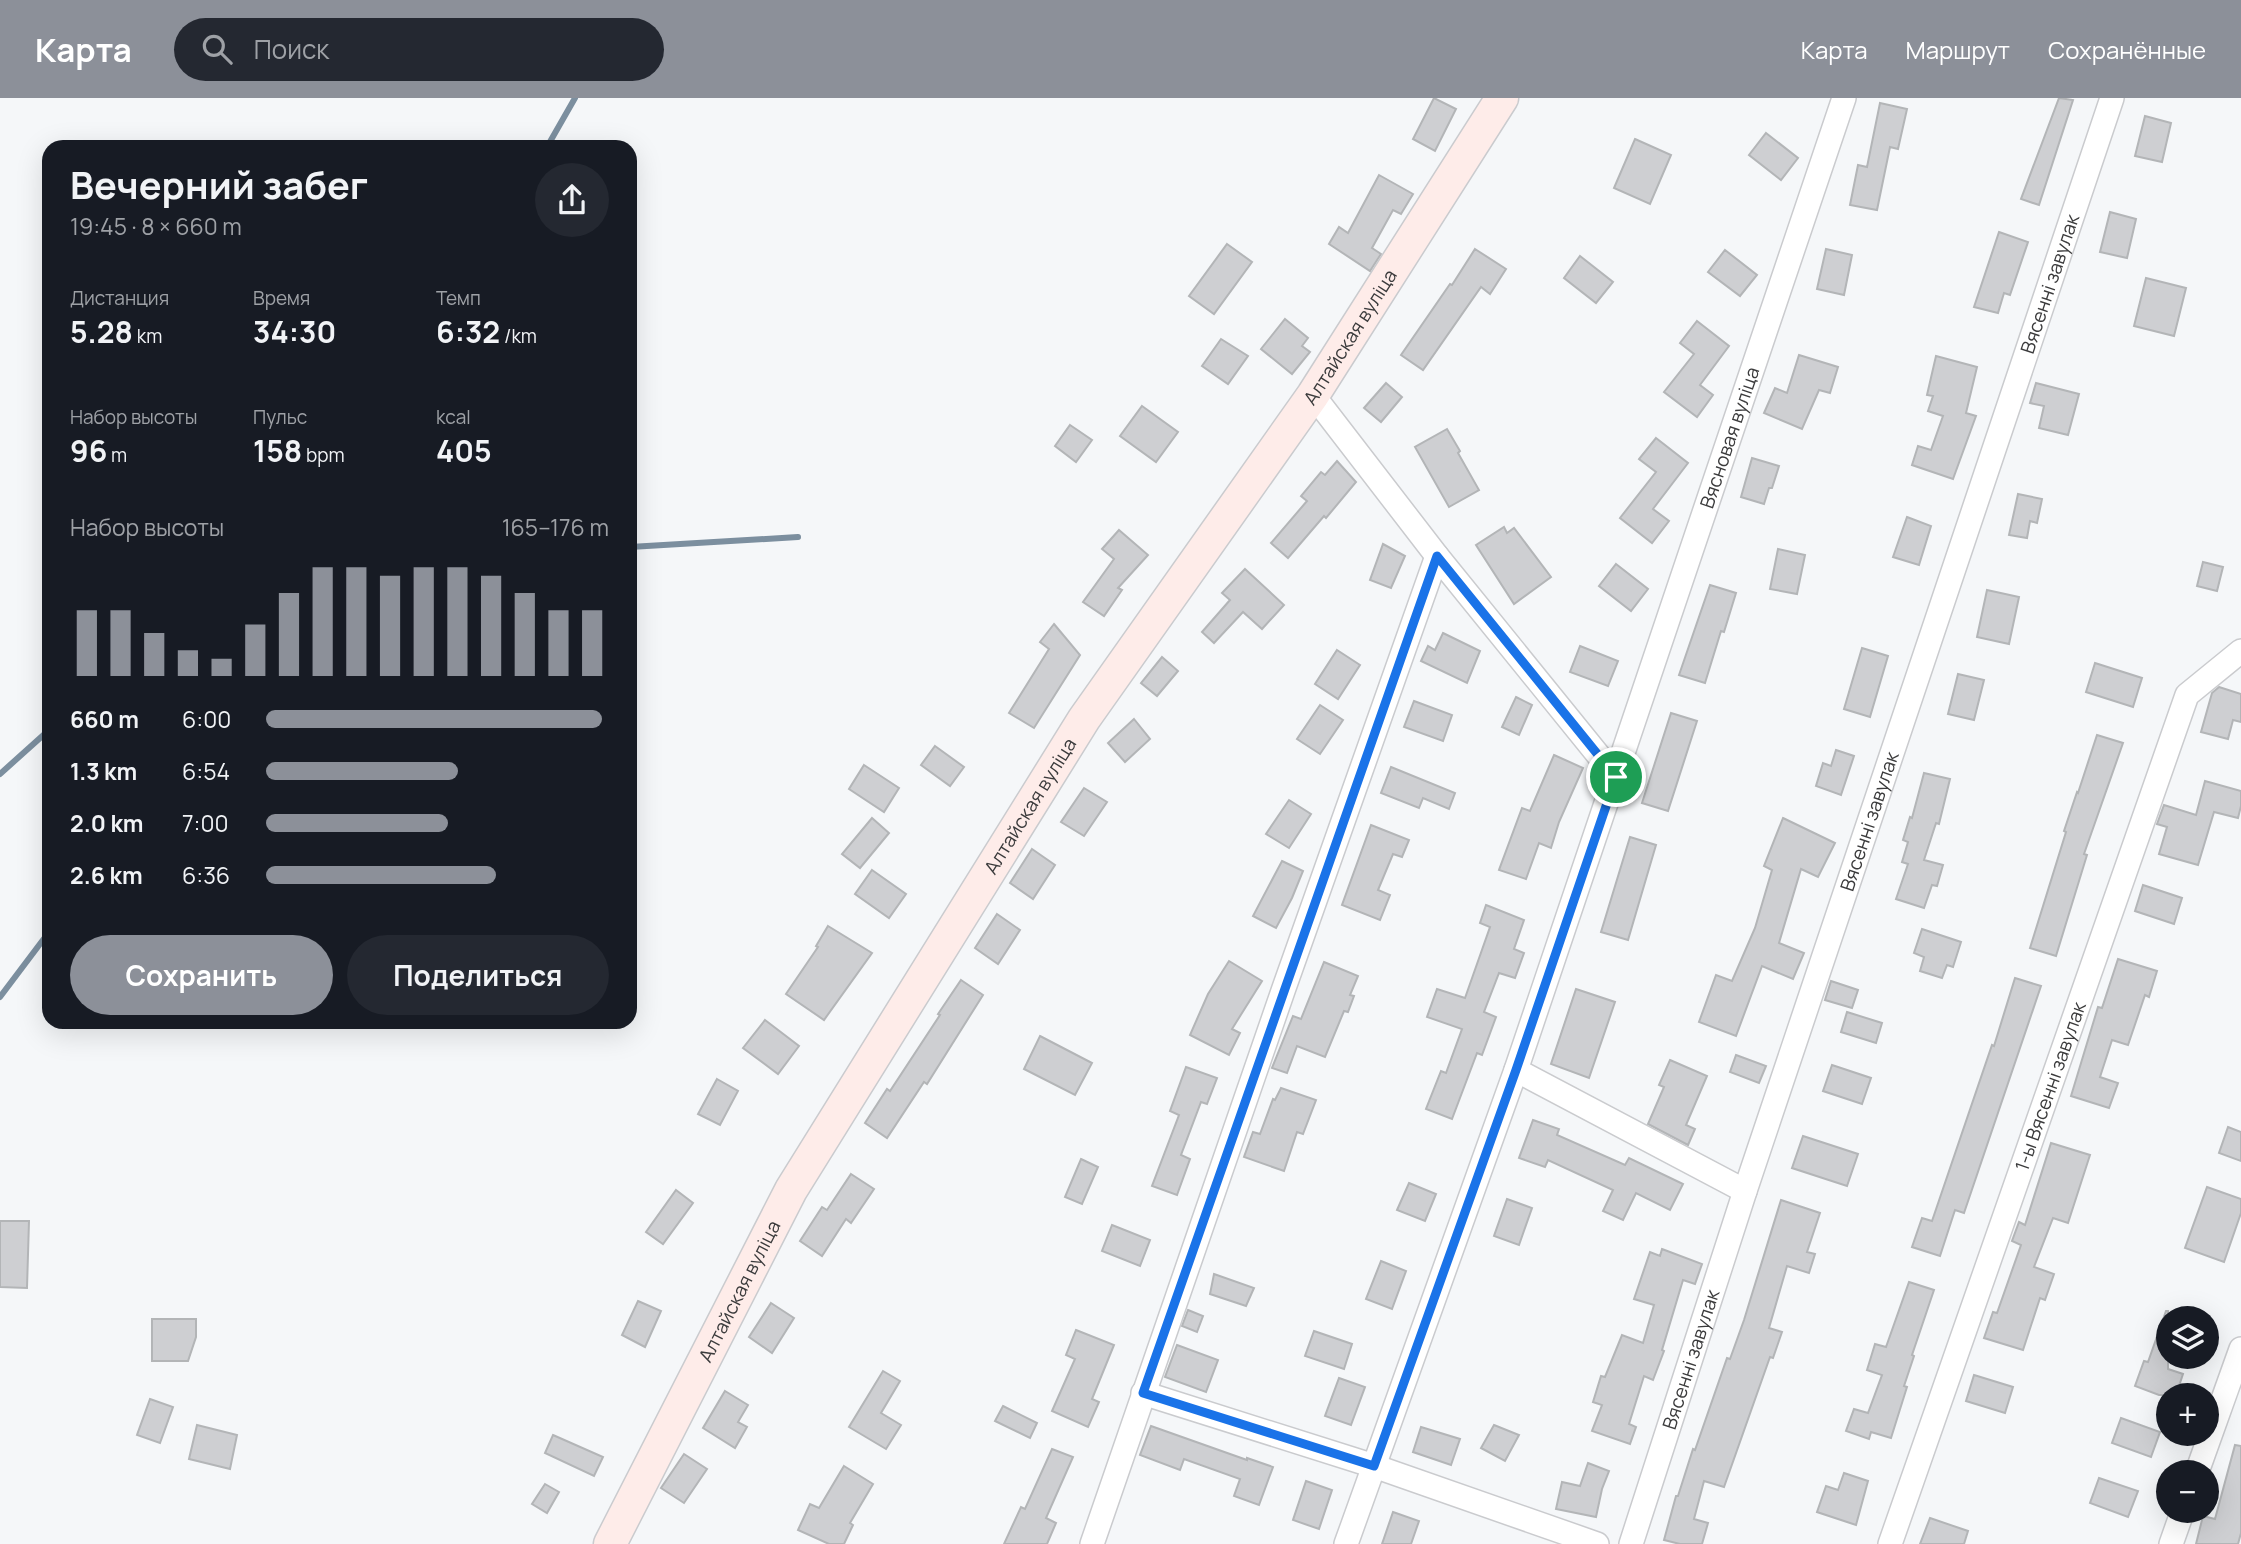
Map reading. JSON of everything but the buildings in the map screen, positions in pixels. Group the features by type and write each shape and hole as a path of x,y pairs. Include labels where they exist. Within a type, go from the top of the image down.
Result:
{"main road":[{"name":"Алтайская вуліца","path":"610,1544 791,1190 1084,719 1313,395 1502,98"}],"street":[{"name":"Вясновая вуліца","path":"1346,1544 1516,1070 1844,98"},
{"name":"Вясенні завулак","path":"1631,1544 1745,1191 2112,98"},
{"path":"1313,395 1437,556 1616,777"},
{"path":"1092,1544 1437,556"},
{"name":"1-ы Вясенні завулак","path":"1890,1544 2187,695 2241,651"},
{"path":"1516,1070 1745,1191"},
{"path":"2201,1460 2241,1349"},
{"path":"1143,1393 1374,1466 1597,1544"},
{"path":"2171,1544 2178,1523"}],"waterway":[{"path":"551,140 575,98"},
{"path":"637,547 798,537"},
{"path":"0,774 42,736"},
{"path":"0,997 42,941"}],"route":[{"path":"1437,556 1616,777 1516,1070 1374,1466 1143,1393 1437,556"}]}
